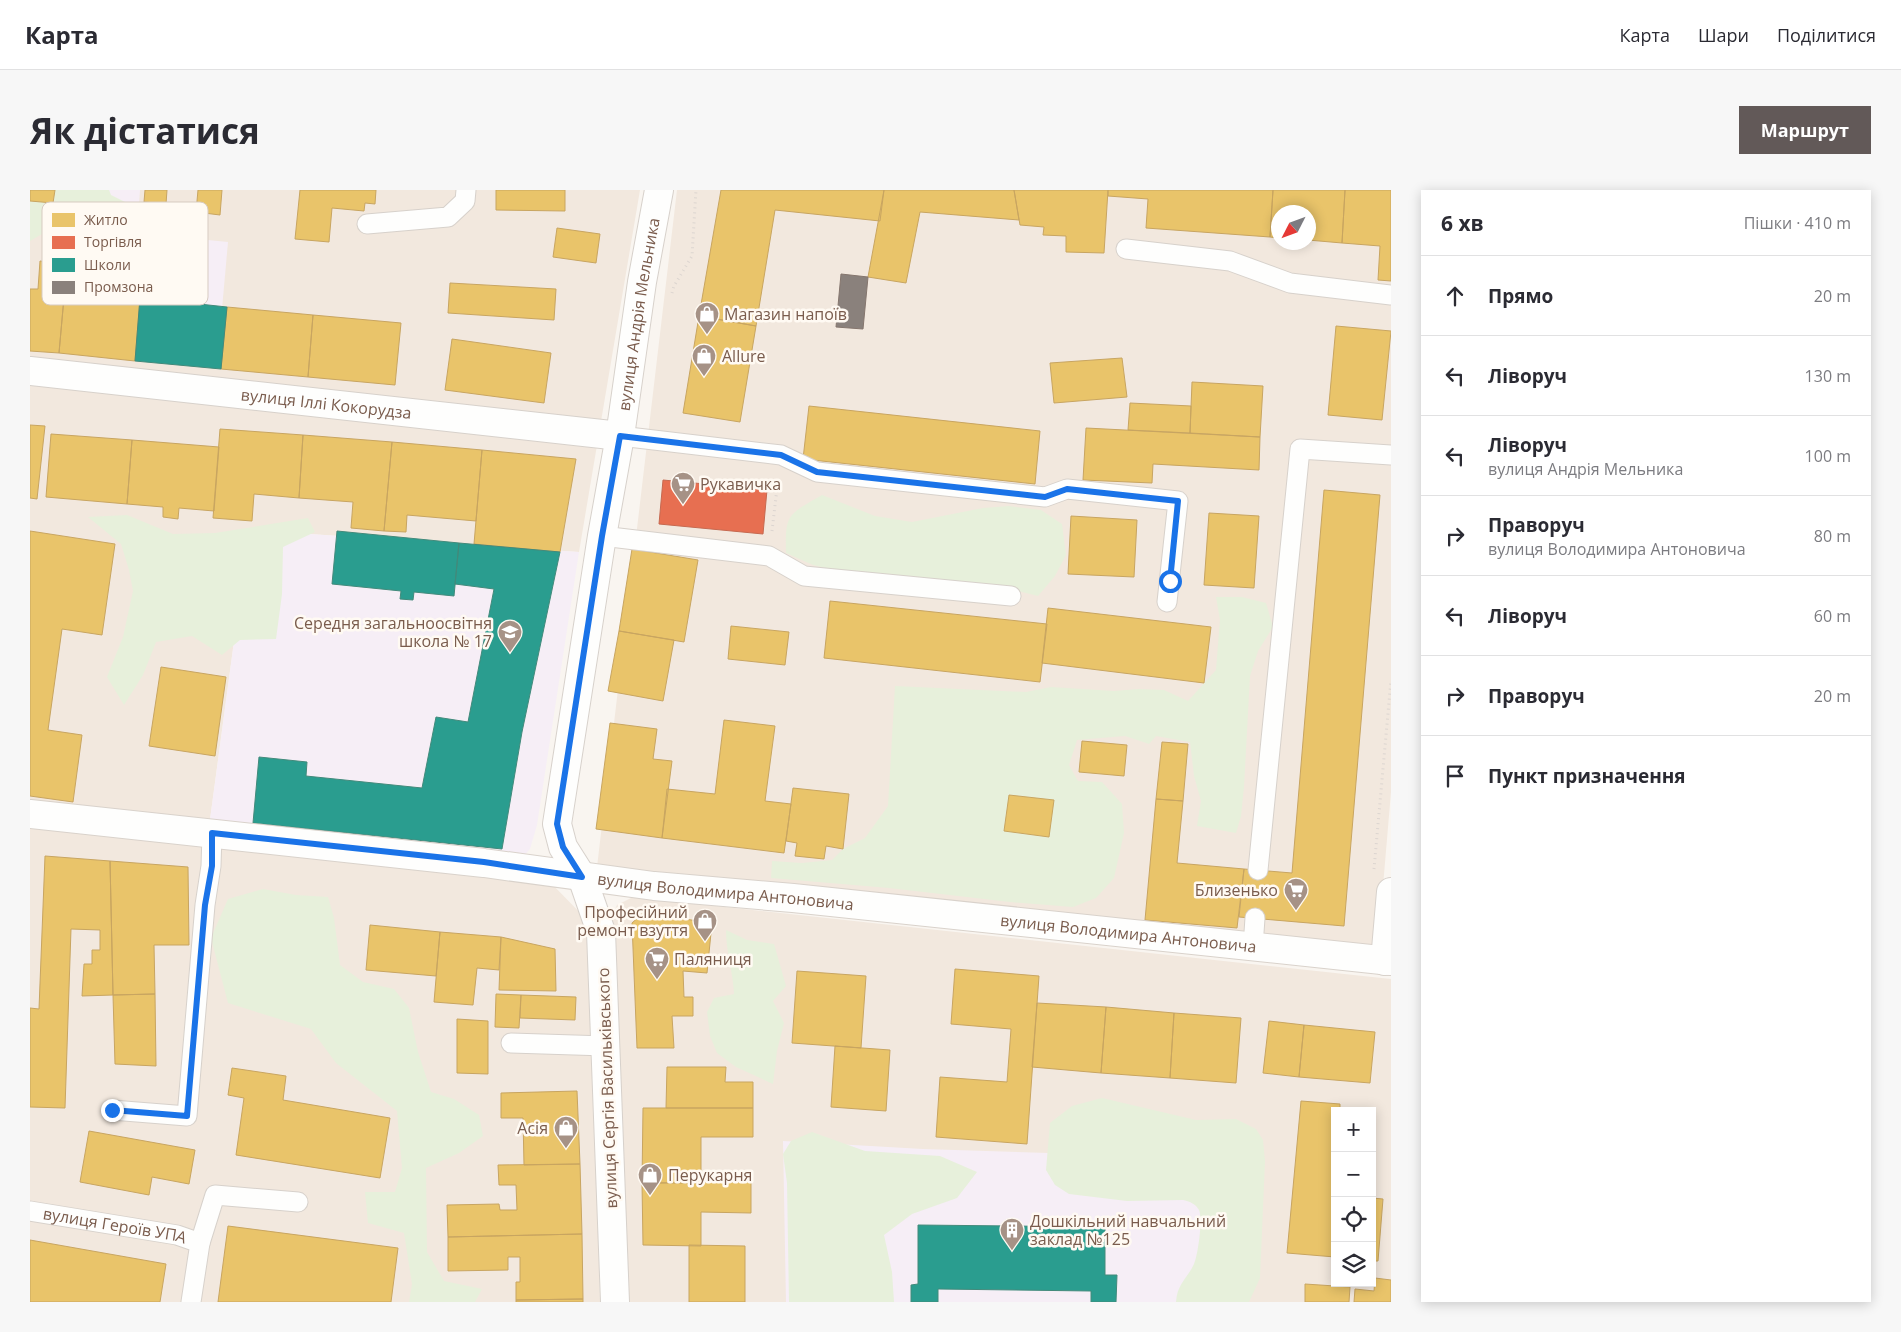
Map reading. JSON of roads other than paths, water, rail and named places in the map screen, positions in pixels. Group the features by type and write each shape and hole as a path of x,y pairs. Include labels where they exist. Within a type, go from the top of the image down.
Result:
{"street":[{"name":"вулиця Андрія Мельника","path":"582,877 563,847 557,824 602,536 620,436 642,282 659,190"},
{"name":"вулиця Іллі Кокорудза","path":"30,371 620,436"},
{"name":"вулиця Володимира Антоновича","path":"30,814 484,862 654,886 793,898 1388,961"},
{"name":"вулиця Сергія Васильківського","path":"582,877 601,932 615,1302"},
{"path":"1382,884 1388,961"}],"lane":[{"path":"367,224 448,216 465,201 466,190"},
{"path":"1126,249 1230,261 1290,283 1391,295"},
{"path":"620,436 781,455 817,472 1045,497 1067,489 1178,501 1167,602"},
{"path":"1258,870 1300,449 1391,455"},
{"path":"602,536 769,556 804,576 1011,596"},
{"path":"112,1110 187,1116 205,905 212,866 212,833"},
{"path":"1253,947 1255,918"},
{"path":"511,1042 606,1046"},
{"path":"200,1243 215,1194 298,1202"},
{"name":"вулиця Героїв УПА","path":"30,1211 178,1236 200,1243 191,1302"}],"place":[{"name":"Магазин напоїв","path":"707,335"},
{"name":"Allure","path":"704,377"},
{"name":"Рукавичка","path":"683,505"},
{"name":"Середня загальноосвітня школа № 17","path":"510,653"},
{"name":"Близенько","path":"1296,911"},
{"name":"Професійний ремонт взуття","path":"705,942"},
{"name":"Паляниця","path":"657,980"},
{"name":"Асія","path":"566,1149"},
{"name":"Перукарня","path":"650,1196"},
{"name":"Дошкільний навчальний заклад №125","path":"1012,1251"}]}
